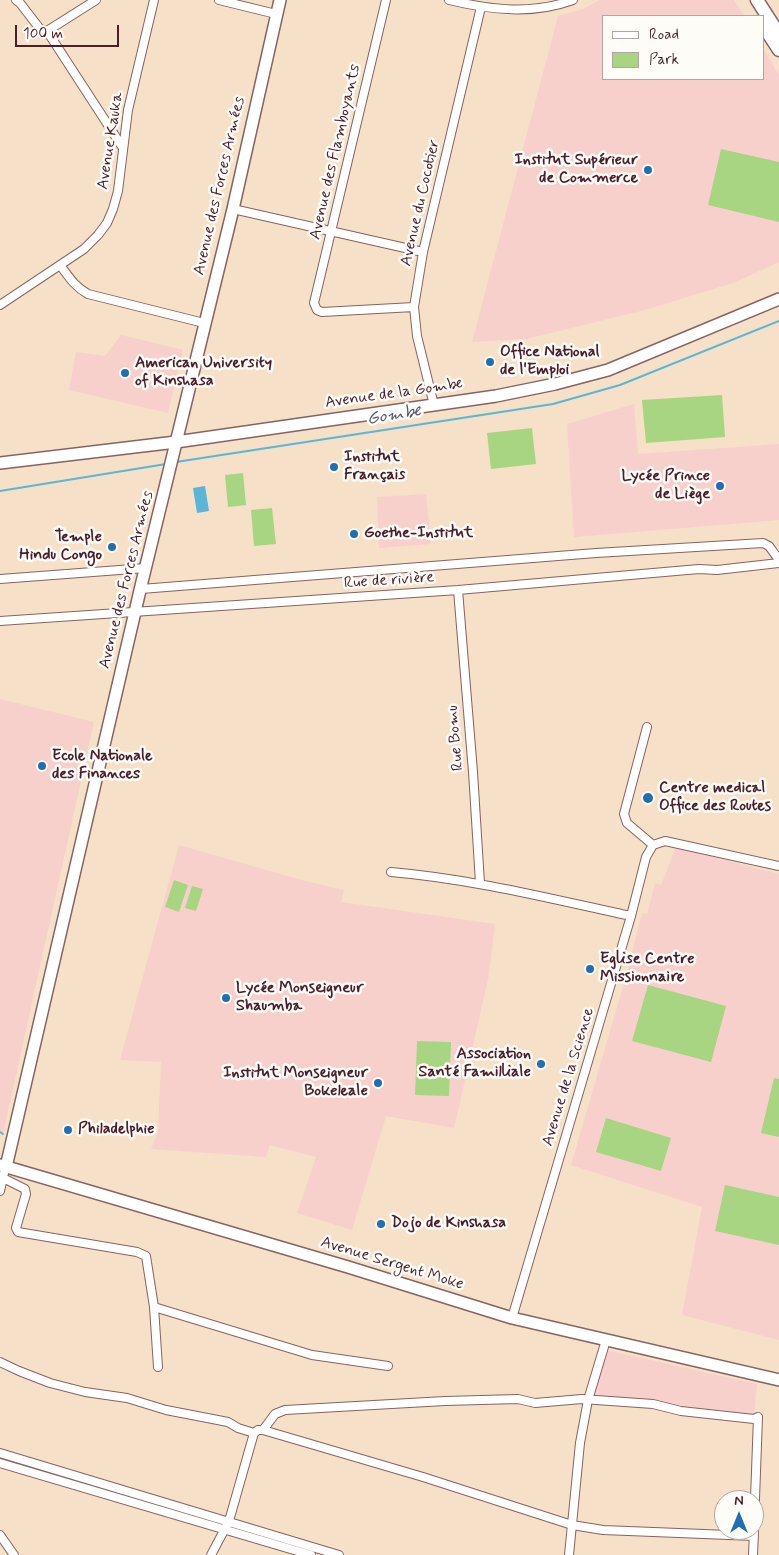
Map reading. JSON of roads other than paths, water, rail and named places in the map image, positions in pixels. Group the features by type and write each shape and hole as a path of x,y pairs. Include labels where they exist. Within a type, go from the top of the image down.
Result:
{"main road":[{"path":"747,0 756,15"},
{"path":"757,0 779,34"},
{"path":"764,27 779,50"}],"street":[{"path":"16,0 40,29 47,31 123,148"},
{"path":"47,31 96,0"},
{"name":"Avenue Kauka","path":"0,305 84,249 107,223 114,209 118,191 128,110 154,0"},
{"path":"219,0 276,14"},
{"name":"Avenue des Forces Armées","path":"3,1170 280,0"},
{"name":"Avenue des Flamboyants","path":"386,0 314,303 317,310 322,312 414,306"},
{"path":"449,0 481,7 510,10 534,10 574,0"},
{"name":"Avenue du Cocotier","path":"434,405 417,336 414,306 423,252 481,7"},
{"path":"232,209 423,252"},
{"path":"60,265 72,281 88,294 204,323"},
{"name":"Avenue de la Gombe","path":"0,463 175,448 547,386 608,370 779,299"},
{"path":"141,589 596,553 763,543 769,546 779,562"},
{"name":"Rue de rivière","path":"0,621 458,590 717,570 779,562"},
{"path":"0,579 146,568"},
{"name":"Rue Bomu","path":"458,590 480,883"},
{"path":"647,728 624,814 627,823 653,845 665,841 779,866"},
{"name":"Avenue de la Science","path":"512,1318 631,916 646,856 653,845"},
{"path":"391,872 480,883 631,916"},
{"path":"0,1191 3,1170"},
{"path":"3,1170 25,1189 26,1194 16,1228 18,1232 136,1252 146,1256 154,1308 158,1367"},
{"name":"Avenue Sergent Moke","path":"3,1170 348,1267 512,1318 779,1380"},
{"path":"154,1308 312,1355 388,1366"},
{"path":"569,1555 580,1443 588,1400 606,1340"},
{"path":"0,1362 50,1383 96,1394 127,1398 166,1410 228,1422 238,1428 254,1433"},
{"path":"264,1430 275,1414 285,1410 445,1401 518,1400 535,1403 582,1399 653,1404 681,1412 754,1419 758,1417 755,1490"},
{"path":"211,1555 227,1525 254,1433 258,1430 264,1430 428,1479 572,1525 604,1530 714,1532"},
{"path":"0,1453 227,1525 311,1555"},
{"path":"0,1463 339,1555"},
{"path":"0,1535 14,1555"},
{"path":"752,1555 753,1540"}],"water":[{"path":"205,486 209,511 197,513 193,488"}],"waterway":[{"name":"Gombe","path":"176,462 553,404 620,385 779,321"},
{"name":"Gombe","path":"0,491 166,464"}],"place":[{"name":"Institut Supérieur de Commerce","path":"648,170"},
{"name":"Office National de l'Emploi","path":"490,362"},
{"name":"American University of Kinshasa","path":"125,373"},
{"name":"Institut Français","path":"334,467"},
{"name":"Lycée Prince de Liège","path":"720,486"},
{"name":"Goethe-Institut","path":"354,534"},
{"name":"Temple Hindu Congo","path":"112,547"},
{"name":"Ecole Nationale des Finances","path":"42,766"},
{"name":"Centre medical Office des Routes","path":"648,798"},
{"name":"Eglise Centre Missionnaire","path":"590,969"},
{"name":"Lycée Monseigneur Shaumba","path":"226,998"},
{"name":"Association Santé Familliale","path":"541,1064"},
{"name":"Institut Monseigneur Bokeleale","path":"378,1083"},
{"name":"Philadelphie","path":"68,1130"},
{"name":"Dojo de Kinshasa","path":"381,1224"}]}
